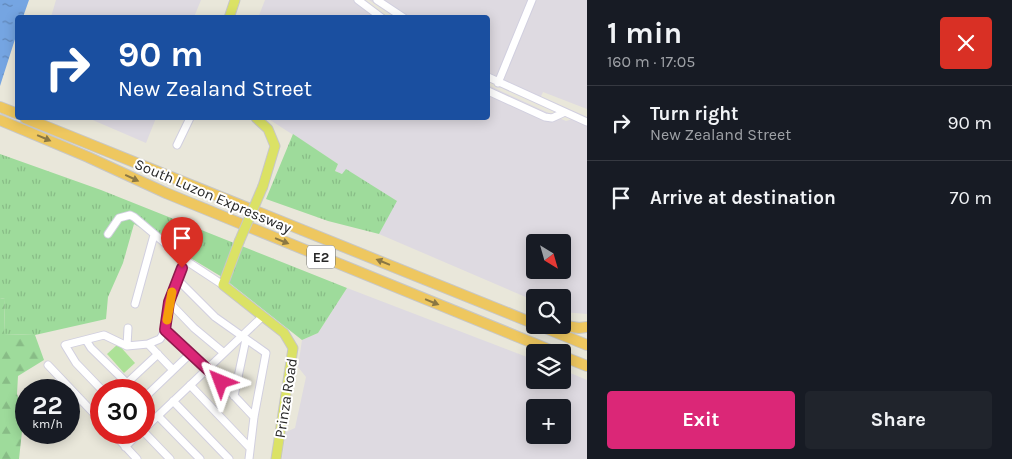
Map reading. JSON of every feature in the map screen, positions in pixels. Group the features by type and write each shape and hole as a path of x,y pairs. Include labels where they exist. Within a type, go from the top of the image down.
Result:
{"highway":[{"path":"0,107 15,113"},
{"name":"South Luzon Expressway","path":"0,120 88,157 175,197 535,344"},
{"name":"South Luzon Expressway","path":"30,120 526,319"},
{"path":"571,327 587,327"},
{"name":"South Luzon Expressway","path":"561,334 587,345"},
{"path":"571,360 587,366"}],"main road":[{"path":"230,15 235,0"},
{"path":"223,285 263,186 275,146 268,129 258,120"},
{"name":"Prinza Road","path":"223,285 284,333 293,348 276,459"}],"street":[{"path":"358,0 378,15"},
{"path":"377,0 400,15"},
{"path":"498,83 532,0"},
{"path":"490,78 563,113 587,122"},
{"path":"490,92 545,117 552,118 563,113"},
{"path":"177,145 189,120"},
{"path":"108,234 119,218 130,215 140,220 154,235 185,260 223,285"},
{"path":"134,304 154,235"},
{"path":"91,379 76,363 65,345 104,335 127,346 148,344 160,339 165,330 169,302 182,268"},
{"path":"177,279 215,318 266,353 254,417 249,459"},
{"path":"169,302 194,328 224,353"},
{"path":"155,419 224,353 244,338 262,317"},
{"path":"127,346 128,328"},
{"path":"165,330 208,368 254,417"},
{"path":"234,396 244,338"},
{"path":"86,340 91,348 123,379"},
{"path":"148,344 173,370"},
{"path":"131,379 158,354"},
{"path":"155,387 190,354"},
{"path":"48,365 90,409"},
{"path":"190,385 250,448"},
{"path":"173,401 229,459"},
{"path":"158,416 200,459"},
{"path":"155,442 170,459"},
{"path":"122,444 137,459"},
{"path":"125,447 128,444"}],"shaded area":[{"path":"56,0 201,0 195,15 52,15"},
{"path":"265,0 355,0 376,15 259,15"},
{"path":"369,0 587,0 587,109 543,92 538,103 490,79 490,15 392,15"},
{"path":"490,86 566,121 576,118 587,123 587,314 571,313 571,289 526,289 526,297 379,234 396,201 346,170 342,174 335,171 338,164 270,120 490,120"},
{"path":"93,120 155,120 146,143"},
{"path":"347,288 526,357 526,389 571,389 571,373 587,380 587,459 282,459 286,432 295,428 306,377 298,367 302,340 318,333"}],"green space":[{"path":"293,134 338,164 335,171 342,174 346,169 397,201 379,234 328,221 266,199"},
{"path":"0,154 101,190 347,288 318,333 302,340 222,277 134,224 123,263 108,297 106,319 35,335 4,334 5,299 0,298"},
{"path":"0,298 5,299 4,334 35,335 44,360 18,376 18,379 15,379 15,444 21,444 19,459 0,459"},
{"path":"118,344 135,363 124,373 107,354"}],"water":[{"path":"0,0 29,0 24,15 15,15 15,39 0,86"}],"slow traffic":[{"path":"167,320 172,292"}],"route":[{"path":"182,268 172,290 165,330 180,346 208,368 221,382"}]}
